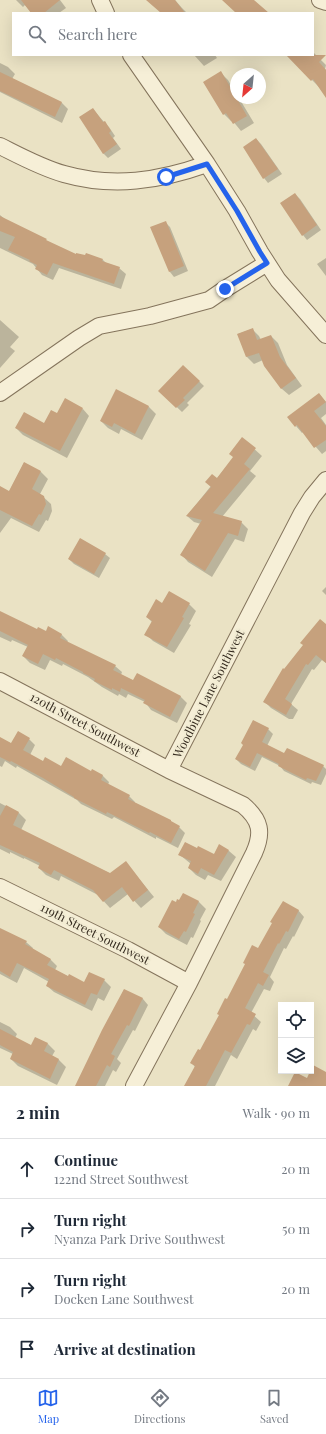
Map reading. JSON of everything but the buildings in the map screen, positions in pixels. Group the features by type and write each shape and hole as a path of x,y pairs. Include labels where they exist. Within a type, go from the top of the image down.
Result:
{"street":[{"path":"100,0 106,12"},
{"path":"320,0 326,2"},
{"path":"132,56 207,164 278,280 326,335"},
{"path":"0,146 44,167 63,174 96,182 140,181 159,178 207,164"},
{"path":"0,393 79,338 99,326 150,316 209,300 267,263"},
{"name":"Woodbine Lane Southwest","path":"134,1086 189,983 259,843 260,831 252,812 244,805 169,770 302,513 326,480"},
{"name":"120th Street Southwest","path":"0,681 169,770"},
{"name":"119th Street Southwest","path":"0,887 128,950 189,983"}],"route":[{"path":"166,177 207,164 237,211 267,263 225,289"}]}
